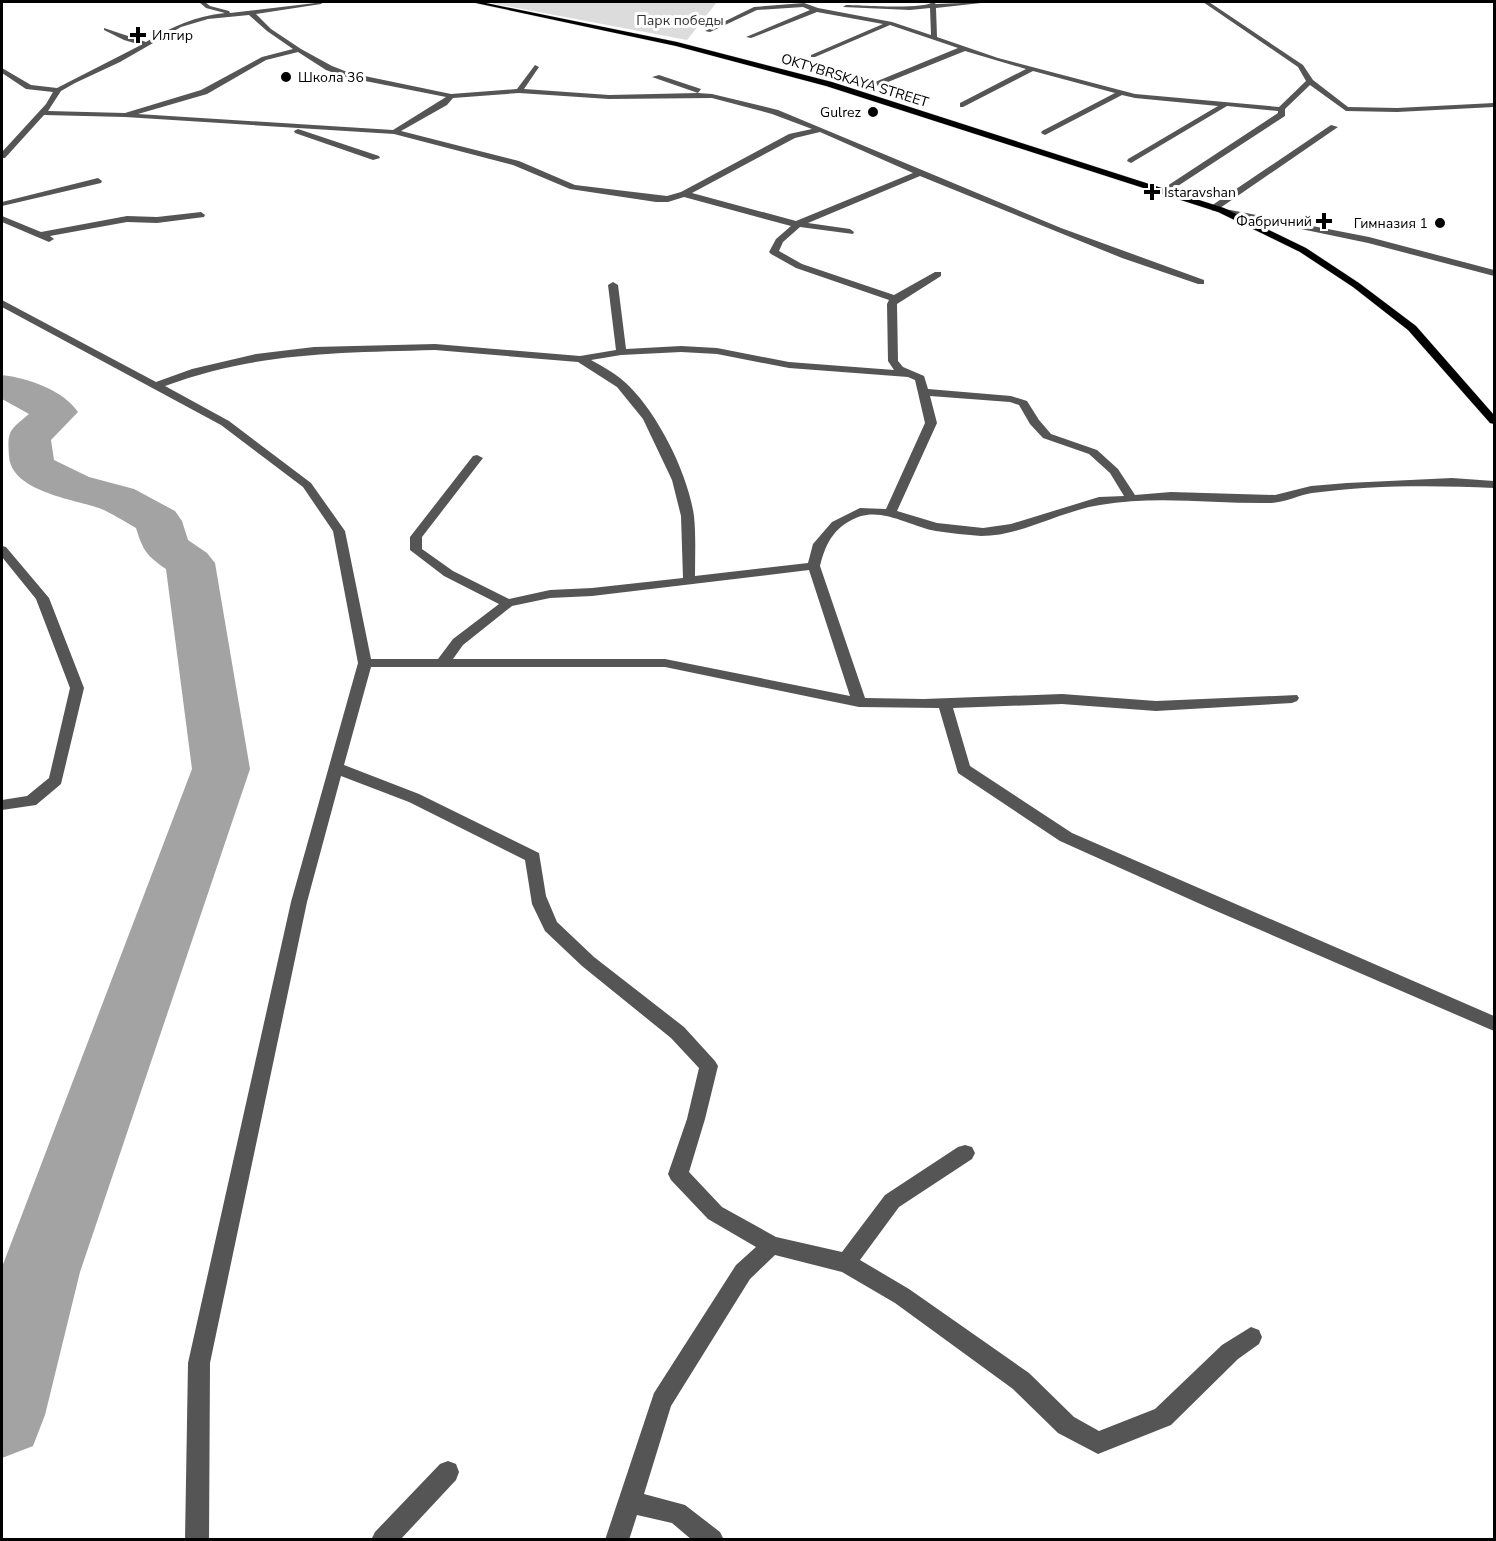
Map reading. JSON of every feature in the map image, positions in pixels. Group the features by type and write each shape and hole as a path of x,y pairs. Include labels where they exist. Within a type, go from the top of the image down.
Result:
{"main road":[{"name":"OKTYBRSKAYA STREET","path":"474,2 677,44 829,84 1218,209 1303,250 1356,285 1412,328 1494,421"}],"street":[{"path":"202,2 230,13"},
{"path":"2,156 42,113 58,90 72,81 118,61 179,26 207,17 230,13 251,13 321,2"},
{"path":"838,13 845,7 910,8 933,4 987,2"},
{"path":"1206,2 1301,66 1310,81 1346,109 1397,110 1494,105"},
{"path":"933,4 934,37"},
{"path":"708,31 756,8 804,5 816,10 890,23 1032,69 1120,93 1281,109"},
{"path":"749,37 816,10"},
{"path":"251,13 269,30 328,68 383,84 451,96 519,91 609,97 691,94 712,96"},
{"path":"813,56 890,23"},
{"path":"106,29 126,39 146,44"},
{"path":"878,84 965,48"},
{"path":"125,115 204,92 264,58 299,50"},
{"path":"519,91 535,67"},
{"path":"963,105 1032,69"},
{"path":"2,70 29,87 58,90"},
{"path":"656,76 712,96 775,112 1125,256 1201,282"},
{"path":"1164,192 1282,114 1281,109 1310,81"},
{"path":"1046,133 1120,93"},
{"path":"394,132 444,103 451,96"},
{"path":"1131,161 1226,104"},
{"path":"42,113 125,115 394,132 516,163 573,187 656,199 684,194 792,136 821,130"},
{"path":"278,125 376,159"},
{"path":"1218,209 1334,127"},
{"path":"895,298 799,266 774,252 778,241 798,224 920,173"},
{"path":"2,204 98,181"},
{"path":"684,194 798,224 850,232"},
{"path":"1218,209 1369,240 1494,273"},
{"path":"41,235 128,219 165,219 201,215"},
{"path":"2,219 51,240"},
{"path":"890,513 931,423 920,378 899,369 893,361 892,304 895,298 938,274"},
{"path":"613,285 621,352"},
{"path":"2,303 225,423 307,485 339,531 365,663 299,902 199,1363 197,1539"},
{"path":"155,386 196,371 235,362 314,350 435,347 580,359 621,352 681,349 717,351 789,365 912,374"},
{"path":"580,359 609,375 632,396 652,426 671,463 686,507 689,581"},
{"path":"924,392 1011,399 1023,403 1034,422 1047,436 1093,452 1114,471 1132,499"},
{"path":"477,458 416,537 416,550 428,561 455,577 508,603"},
{"path":"860,702 814,566 819,544 836,525 860,512 890,513 936,527 983,532 1013,527 1047,514 1099,501 1171,496 1275,499 1311,490 1347,487 1452,482 1494,484"},
{"path":"2,550 42,598 76,688 56,780 31,801 2,805"},
{"path":"443,662 458,642 508,603 550,594 592,592 814,566"},
{"path":"365,663 665,663 860,702 945,703 1062,699 1156,706 1292,698"},
{"path":"945,703 963,769 1066,837 1494,1024"},
{"path":"336,768 414,798 533,857 534,885 547,922 594,968 654,1013 695,1048 709,1066 696,1119 678,1174 716,1213 772,1245 846,1263 902,1296 1021,1381 1066,1425 1098,1443 1163,1417 1230,1352 1251,1337"},
{"path":"846,1263 892,1201 965,1153"},
{"path":"617,1539 662,1401 743,1272 772,1245"},
{"path":"383,1539 448,1472"},
{"path":"629,1502 677,1513 712,1539"}],"green space":[{"name":"Парк победы","path":"485,2 717,2 687,40"}],"waterway":[{"path":"2,387 16,389 57,412 29,437 32,467 73,487 118,499 158,521 166,547 190,563 221,769 40,1272 2,1415"}],"place":[{"name":"Илгир","path":"138,35"},
{"name":"Школа 36","path":"286,77"},
{"name":"Gulrez","path":"873,112"},
{"name":"Istaravshan","path":"1152,192"},
{"name":"Фабричний","path":"1324,221"},
{"name":"Гимназия 1","path":"1440,223"}]}
